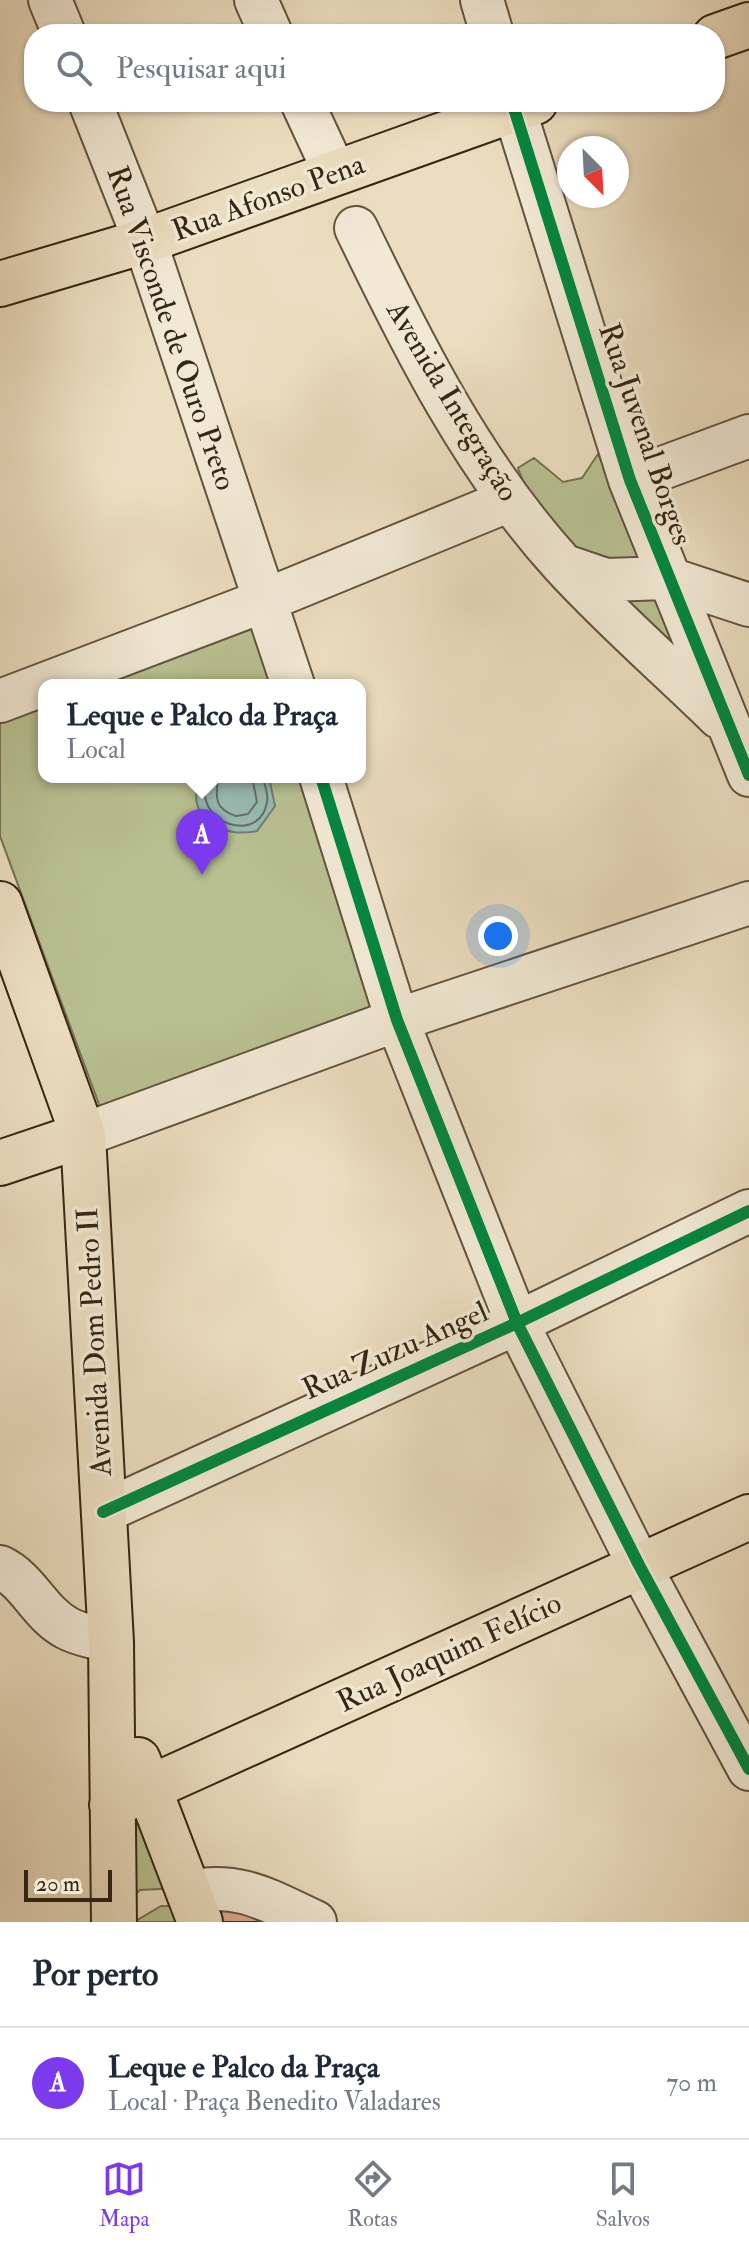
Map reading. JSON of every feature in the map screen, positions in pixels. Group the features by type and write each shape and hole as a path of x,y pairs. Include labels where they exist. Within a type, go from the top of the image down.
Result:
{"main road":[{"path":"725,33 749,25"},
{"name":"Rua Afonso Pena","path":"0,284 145,241 499,112"},
{"name":"Avenida Dom Pedro II","path":"0,904 83,1135 111,1642 111,1691 131,1797 114,1922"},
{"path":"0,1163 83,1135"},
{"name":"Rua Joaquim Felício","path":"131,1797 749,1517"},
{"path":"131,1797 194,1907"}],"street":[{"path":"50,0 60,24"},
{"path":"256,0 267,24"},
{"path":"482,0 489,24"},
{"name":"Rua Visconde de Ouro Preto","path":"94,112 145,241 291,679"},
{"path":"307,112 335,173"},
{"name":"Rua Juvenal Borges","path":"523,112 630,480 667,578 735,733 749,775"},
{"name":"Avenida Integração","path":"356,228 406,332 481,458 510,500 563,565 735,733"},
{"path":"630,480 749,436"},
{"path":"58,679 266,600 510,500"},
{"path":"563,565 606,580 667,578 749,605"},
{"path":"0,701 38,687"},
{"path":"323,783 397,1020 517,1323 639,1565 749,1769"},
{"path":"83,1135 397,1020 749,903"},
{"name":"Rua Zuzu Angel","path":"103,1512 517,1323 749,1211"},
{"path":"0,1567 17,1576 50,1614 67,1628 111,1642"},
{"path":"194,1907 213,1886 242,1889 315,1922"}],"green space":[{"path":"598,454 648,565 605,561 582,553 548,519 518,468 534,458 563,482 582,478"},
{"path":"659,590 690,666 614,592"},
{"path":"256,624 275,679 112,679"},
{"path":"38,707 38,783 310,783 386,1004 100,1107 0,836 0,721"},
{"path":"141,1819 178,1888 140,1890 127,1903 133,1821"},
{"path":"161,1906 174,1906 190,1922 134,1922"}],"water":[{"path":"199,783 270,783 275,806 257,831 231,831 209,822 201,813 197,791"}],"building":[{"path":"210,1891 281,1922 222,1922"}],"cycle path":[{"path":"515,112 630,480 749,775"},
{"path":"323,783 397,1020 517,1323 639,1565 749,1769"},
{"path":"103,1512 517,1323 749,1211"}],"place":[{"name":"Leque e Palco da Praça","path":"202,875"}]}
